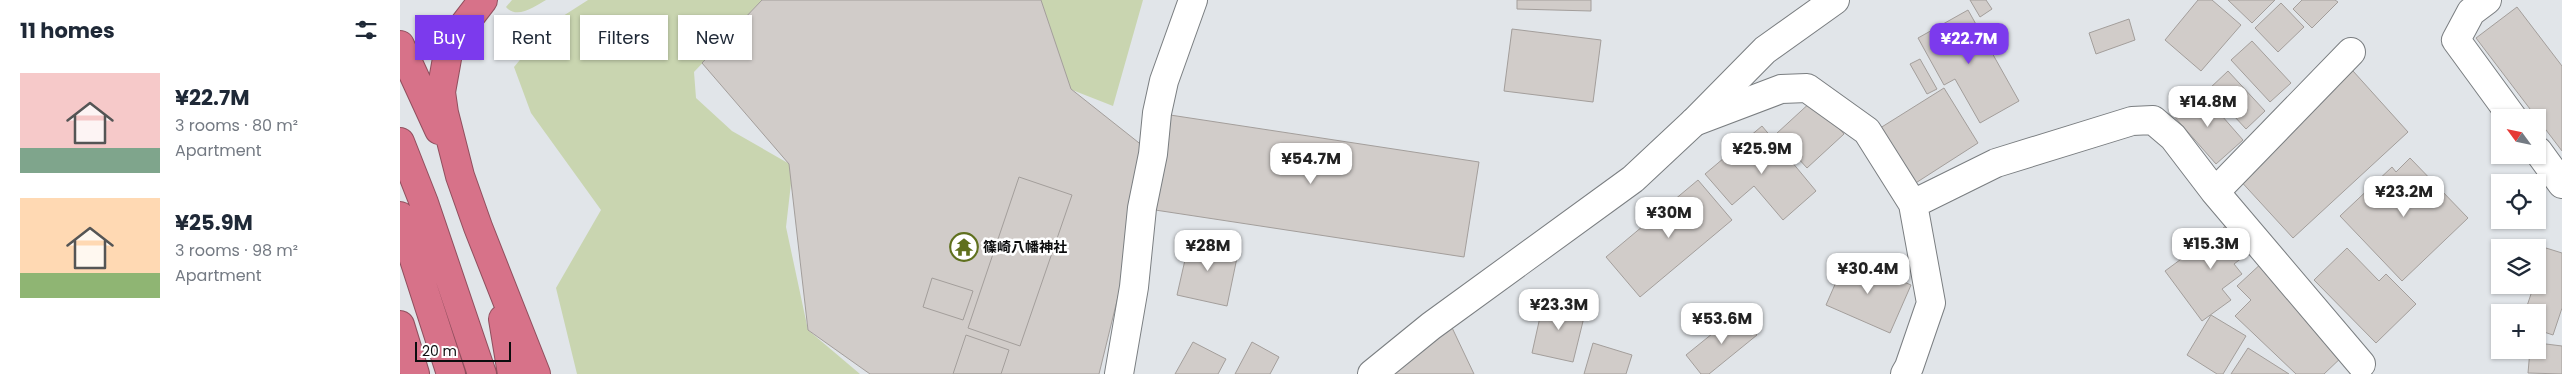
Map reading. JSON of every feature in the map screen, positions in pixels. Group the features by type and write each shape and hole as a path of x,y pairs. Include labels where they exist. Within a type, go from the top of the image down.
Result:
{"highway":[{"path":"460,176 444,113 442,92 444,72 448,53 460,30 483,0"},
{"path":"400,45 460,176 496,278 536,374"},
{"path":"400,142 424,203 482,374"},
{"path":"400,216 451,374"},
{"path":"496,278 512,374"},
{"path":"402,331 415,374"}],"street":[{"path":"1119,374 1134,287 1142,208 1153,154 1157,113 1164,81 1193,0"},
{"path":"1372,374 1431,326 1633,179 1694,122 1765,50 1835,0"},
{"path":"2486,0 2471,12 2456,40 2506,109"},
{"path":"2215,192 2351,52"},
{"path":"1694,122 1781,89 1808,88 1867,131 1913,204 1931,303 1905,374"},
{"path":"1913,204 1996,163 2132,121 2153,120 2173,137 2215,192 2361,364"},
{"path":"2546,161 2562,184"}],"green space":[{"path":"512,0 546,0 526,11 515,12 510,11 506,7"},
{"path":"588,0 762,0 748,15 678,15 678,60 705,60 694,72 696,98 732,131 793,166 786,227 808,330 860,374 577,374 556,288 601,210 531,113 514,67 520,60 570,60 570,15 565,15"},
{"path":"1033,0 1143,0 1113,106 1062,86"}],"building":[{"name":"篠崎八幡神社","path":"762,0 1041,0 1071,89 1153,154 1099,374 870,374 808,330 789,164 702,63 705,60 752,60 752,15 748,15"},
{"path":"1517,0 1591,0 1591,11 1517,9"},
{"path":"1970,0 1986,0 1992,9 1980,17"},
{"path":"2198,0 2212,0 2241,25 2201,71 2165,40"},
{"path":"2228,0 2275,0 2252,23"},
{"path":"2302,0 2335,0 2338,2 2312,28 2293,9"},
{"path":"2281,3 2304,27 2278,52 2255,28"},
{"path":"2517,7 2562,66 2562,151 2546,130 2546,109 2530,109 2476,38"},
{"path":"1968,10 2019,101 1980,123 1955,79 1944,85 1918,38"},
{"path":"2129,19 2135,40 2096,54 2089,33"},
{"path":"1512,29 1601,40 1593,102 1504,91"},
{"path":"2252,41 2291,83 2270,102 2231,60"},
{"path":"1920,59 1937,89 1927,94 1910,64"},
{"path":"2228,71 2265,111 2246,129 2209,89"},
{"path":"2353,71 2408,132 2293,238 2237,177"},
{"path":"1944,88 1978,143 1911,186 1877,130"},
{"path":"2201,92 2243,140 2216,164 2173,115"},
{"path":"1813,100 1844,134 1807,168 1776,134"},
{"path":"1157,113 1479,162 1464,257 1142,208"},
{"path":"1762,126 1816,191 1783,220 1754,186 1732,205 1705,174"},
{"path":"2410,158 2468,218 2402,281 2340,216 2392,167 2396,172"},
{"path":"1019,177 1072,195 1020,346 968,328"},
{"path":"1698,180 1732,220 1640,297 1606,257"},
{"path":"2234,220 2255,248 2234,264 2242,274 2222,289 2231,300 2202,321 2165,271"},
{"path":"1190,238 1239,248 1227,306 1177,295"},
{"path":"2347,248 2379,281 2386,274 2416,304 2376,343 2314,280"},
{"path":"2546,248 2562,253 2562,308 2553,335 2546,333 2546,304 2528,304 2531,294 2546,294"},
{"path":"1847,257 1911,285 1890,333 1826,305"},
{"path":"2264,261 2345,354 2324,374 2296,374 2235,316 2251,300 2237,286"},
{"path":"932,278 973,291 963,320 923,307"},
{"path":"1544,299 1586,309 1573,362 1532,353"},
{"path":"1739,312 1757,335 1709,374 1701,374 1686,355"},
{"path":"1446,315 1474,374 1385,374"},
{"path":"2211,315 2246,336 2223,374 2217,374 2187,355"},
{"path":"966,335 1009,350 1001,374 953,374"},
{"path":"1193,342 1226,359 1218,374 1175,374"},
{"path":"1252,342 1279,357 1270,374 1235,374"},
{"path":"1593,343 1632,355 1626,374 1584,374"},
{"path":"2546,344 2562,346 2562,374 2528,373 2529,359 2546,359"},
{"path":"2248,348 2289,374 2231,374"}],"place":[{"name":"篠崎八幡神社","path":"964,247"}]}
